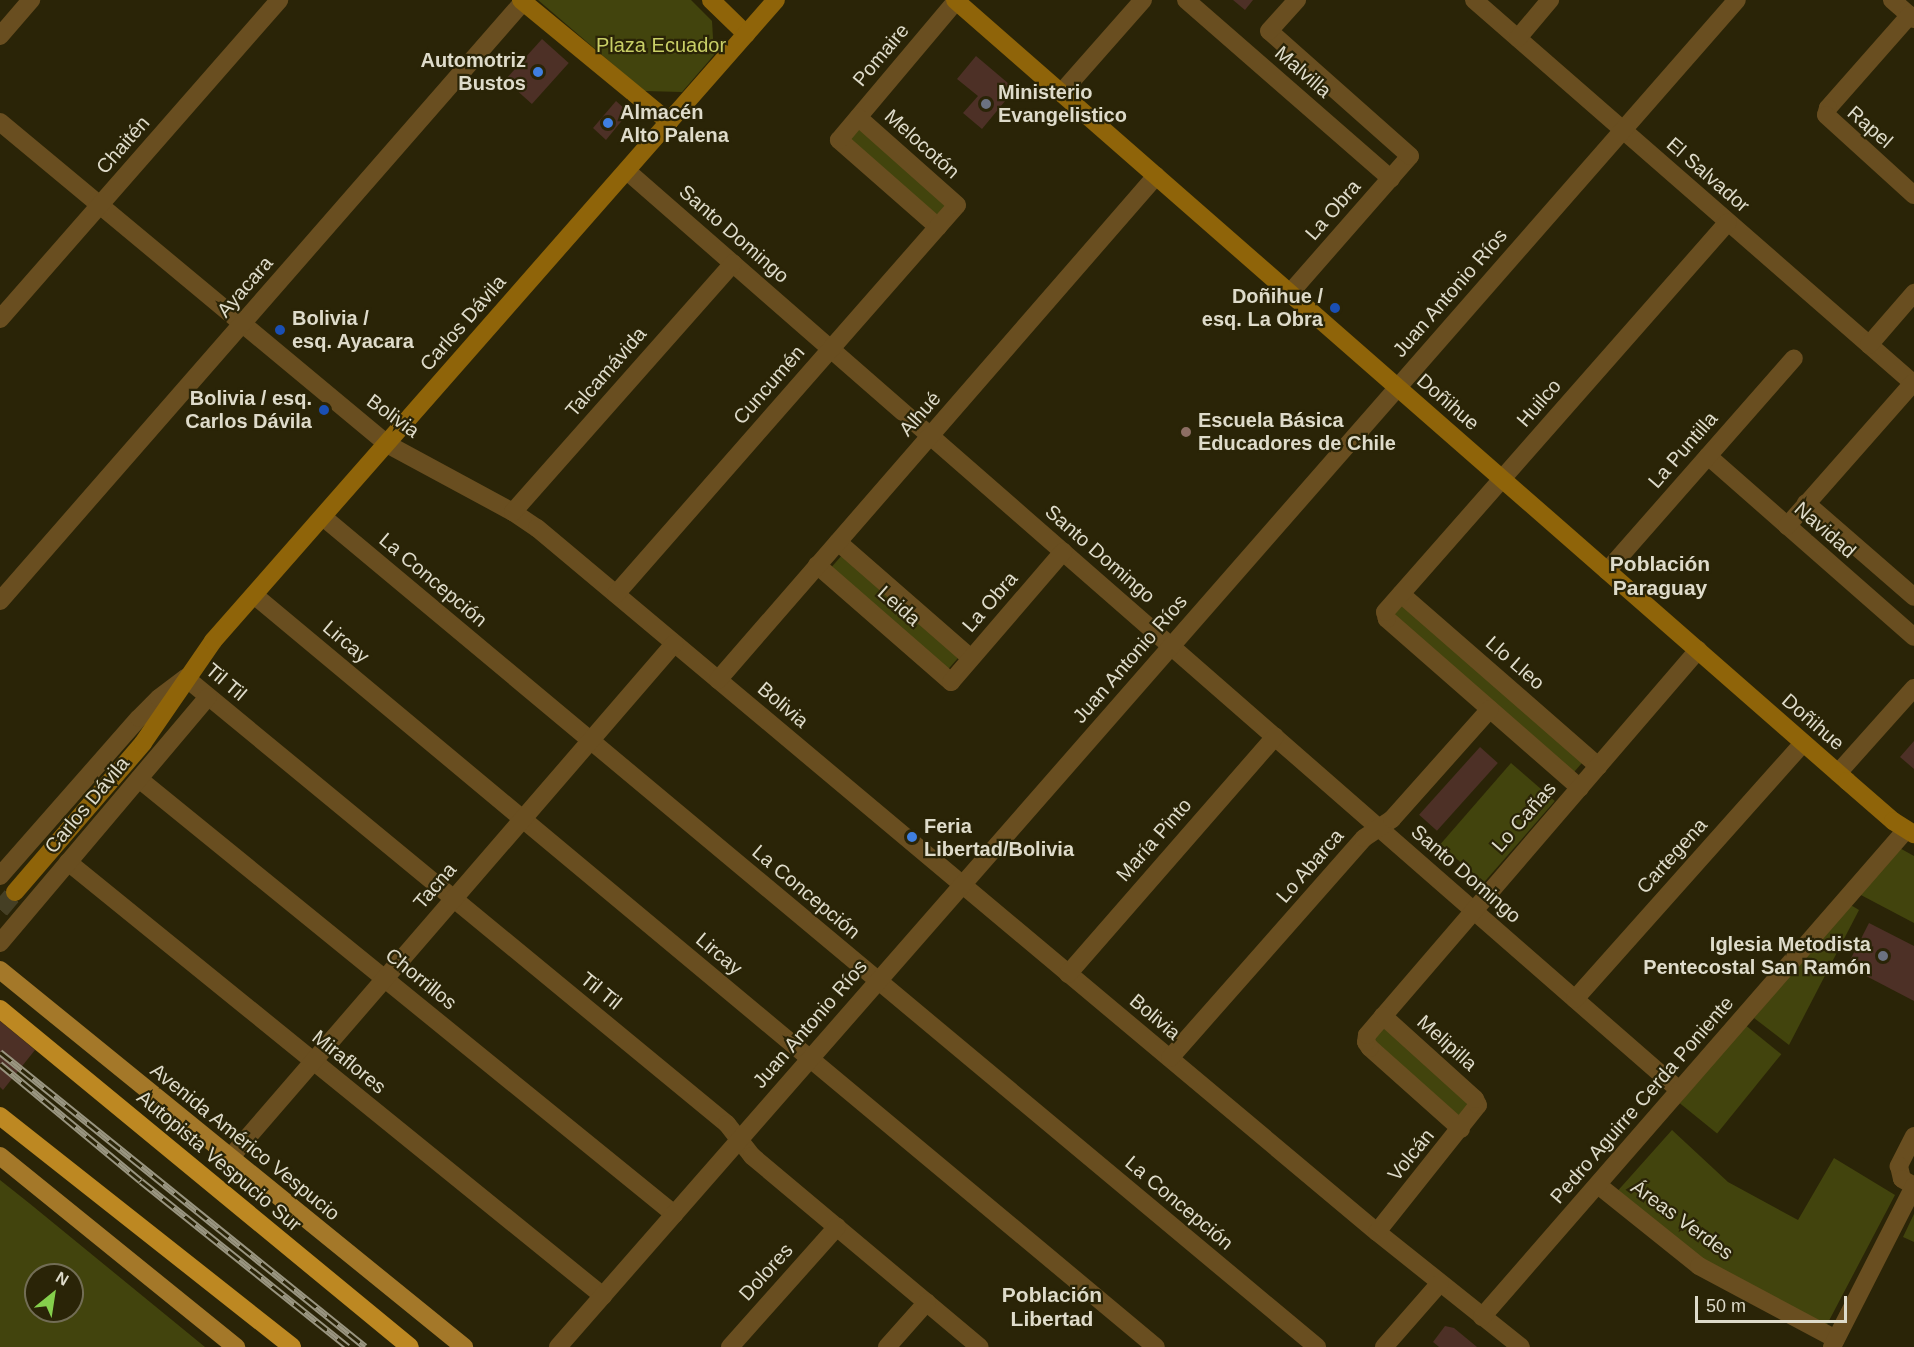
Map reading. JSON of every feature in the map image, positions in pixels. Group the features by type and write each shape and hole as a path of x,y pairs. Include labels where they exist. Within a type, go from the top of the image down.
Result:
{"highway":[{"name":"Autopista Vespucio Sur","path":"0,1009 410,1347"},
{"path":"0,1116 292,1347"}],"main road":[{"name":"Avenida Américo Vespucio","path":"0,970 229,1159 464,1347"},
{"path":"0,1156 236,1347"}],"street":[{"path":"0,36 31,0"},
{"name":"Chaitén","path":"0,319 279,0"},
{"path":"711,0 746,34"},
{"name":"Carlos Dávila","path":"15,892 143,743 203,654 776,0"},
{"name":"Doñihue","path":"956,0 1803,743 1910,832"},
{"name":"Pomaire","path":"938,226 839,140 956,0"},
{"path":"1061,93 1143,0"},
{"name":"Malvilla","path":"1186,0 1391,179"},
{"name":"Malvilla","path":"1297,0 1269,31 1410,156"},
{"name":"El Salvador","path":"1474,0 1913,383"},
{"path":"1518,38 1550,0"},
{"name":"Juan Antonio Ríos","path":"558,1347 1737,0"},
{"path":"1892,0 1912,17"},
{"path":"522,1 669,122"},
{"name":"Ayacara","path":"0,601 522,1"},
{"name":"Rapel","path":"1912,17 1828,108 1826,115 1914,195"},
{"name":"Melocotón","path":"858,117 957,205"},
{"name":"Bolivia","path":"0,122 387,444 513,512 537,528 1377,1232 1521,1347"},
{"name":"La Obra","path":"1290,293 1410,156"},
{"name":"Santo Domingo","path":"627,171 1679,1090"},
{"name":"Alhué","path":"718,680 1156,176"},
{"name":"Cuncumén","path":"616,594 957,205"},
{"name":"Huilco","path":"1490,709 1385,615 1728,222"},
{"name":"Talcamávida","path":"513,512 733,263"},
{"path":"1869,345 1914,293"},
{"name":"La Puntilla","path":"1607,571 1794,358"},
{"path":"1787,526 1913,383"},
{"name":"Navidad","path":"1708,456 1914,637"},
{"name":"Navidad","path":"1806,503 1914,597"},
{"name":"La Concepción","path":"323,517 1317,1347"},
{"name":"Leida","path":"838,542 972,658"},
{"name":"La Obra","path":"951,681 1064,552"},
{"name":"Leida","path":"817,565 951,681"},
{"name":"Llo Lleo","path":"1401,594 1598,766"},
{"name":"Lircay","path":"254,595 1156,1347"},
{"name":"Tacna","path":"229,1159 674,644"},
{"name":"Lo Cañas","path":"1461,1129 1366,1042 1367,1035 1698,650"},
{"name":"Carlos Dávila","path":"0,876 139,718 186,678"},
{"name":"Til Til","path":"186,678 727,1124 752,1156 980,1347"},
{"path":"1838,773 1914,688"},
{"name":"Carlos Dávila","path":"0,943 208,697"},
{"path":"1490,709 1580,788"},
{"name":"Lo Abarca","path":"1170,1059 1364,838 1392,819 1490,709"},
{"name":"María Pinto","path":"1068,974 1275,737"},
{"name":"Cartegena","path":"1575,999 1803,743"},
{"name":"Chorrillos","path":"139,779 674,1214"},
{"name":"Pedro Aguirre Cerda Poniente","path":"1482,1317 1679,1090 1910,832"},
{"name":"Miraflores","path":"68,862 603,1296"},
{"name":"Melipilla","path":"1383,1016 1475,1099 1478,1105"},
{"name":"Volcán","path":"1377,1232 1478,1105"},
{"path":"1834,1343 1914,1186 1902,1179 1899,1166 1914,1136"},
{"name":"Áreas Verdes","path":"1598,1185 1699,1266 1834,1343"},
{"name":"Dolores","path":"730,1347 837,1227"},
{"path":"1384,1347 1440,1283"},
{"path":"887,1347 927,1302"}],"green space":[{"name":"Plaza Ecuador","path":"538,0 691,0 712,21 714,55 682,92 644,91"},
{"path":"858,125 949,204 937,219 846,139"},
{"path":"843,554 960,656 946,672 829,570"},
{"path":"1403,600 1586,759 1573,773 1391,614"},
{"path":"1511,763 1555,801 1484,883 1440,845"},
{"path":"1896,846 1914,856 1914,923 1859,894"},
{"path":"1849,904 1859,910 1789,1045 1754,1018"},
{"path":"1744,1024 1781,1054 1717,1133 1680,1103"},
{"path":"1380,1028 1386,1028 1471,1101 1459,1116 1375,1042 1372,1037"},
{"path":"1672,1130 1728,1182 1798,1220 1834,1158 1895,1195 1822,1334 1700,1268 1614,1195"},
{"path":"0,1180 29,1203 205,1347 0,1347"},
{"path":"1914,1214 1914,1242 1903,1237"}],"building":[{"path":"1233,0 1253,0 1245,10"},
{"name":"Automotriz Bustos","path":"542,39 569,63 532,104 505,80"},
{"name":"Ministerio Evangelistico","path":"976,56 1015,89 982,129 963,113 978,96 957,79"},
{"name":"Almacén Alto Palena","path":"616,101 625,109 624,118 606,140 593,128"},
{"path":"1914,741 1914,769 1900,757"},
{"path":"1480,747 1498,763 1437,831 1419,815"},
{"name":"Iglesia Metodista Pentecostal San Ramón","path":"1869,923 1914,946 1914,1001 1847,966"},
{"path":"0,1021 35,1050 3,1090 0,1087"},
{"path":"1445,1326 1454,1328 1477,1347 1439,1347 1433,1342"}],"tunnel":[{"path":"0,910 15,892"}],"railway":[{"path":"0,1052 365,1347"},
{"path":"0,1064 141,1181 348,1347"}],"place":[{"name":"Automotriz Bustos","path":"538,72"},
{"name":"Ministerio Evangelistico","path":"986,104"},
{"name":"Almacén Alto Palena","path":"608,123"},
{"name":"Doñihue / esq. La Obra","path":"1335,308"},
{"name":"Bolivia / esq. Ayacara","path":"280,330"},
{"name":"Bolivia / esq. Carlos Dávila","path":"324,410"},
{"name":"Escuela Básica Educadores de Chile","path":"1186,432"},
{"name":"Feria Libertad/Bolivia","path":"912,837"},
{"name":"Iglesia Metodista Pentecostal San Ramón","path":"1883,956"}],"district":[{"name":"Población Paraguay","path":"1660,576"},
{"name":"Población Libertad","path":"1052,1307"}]}
